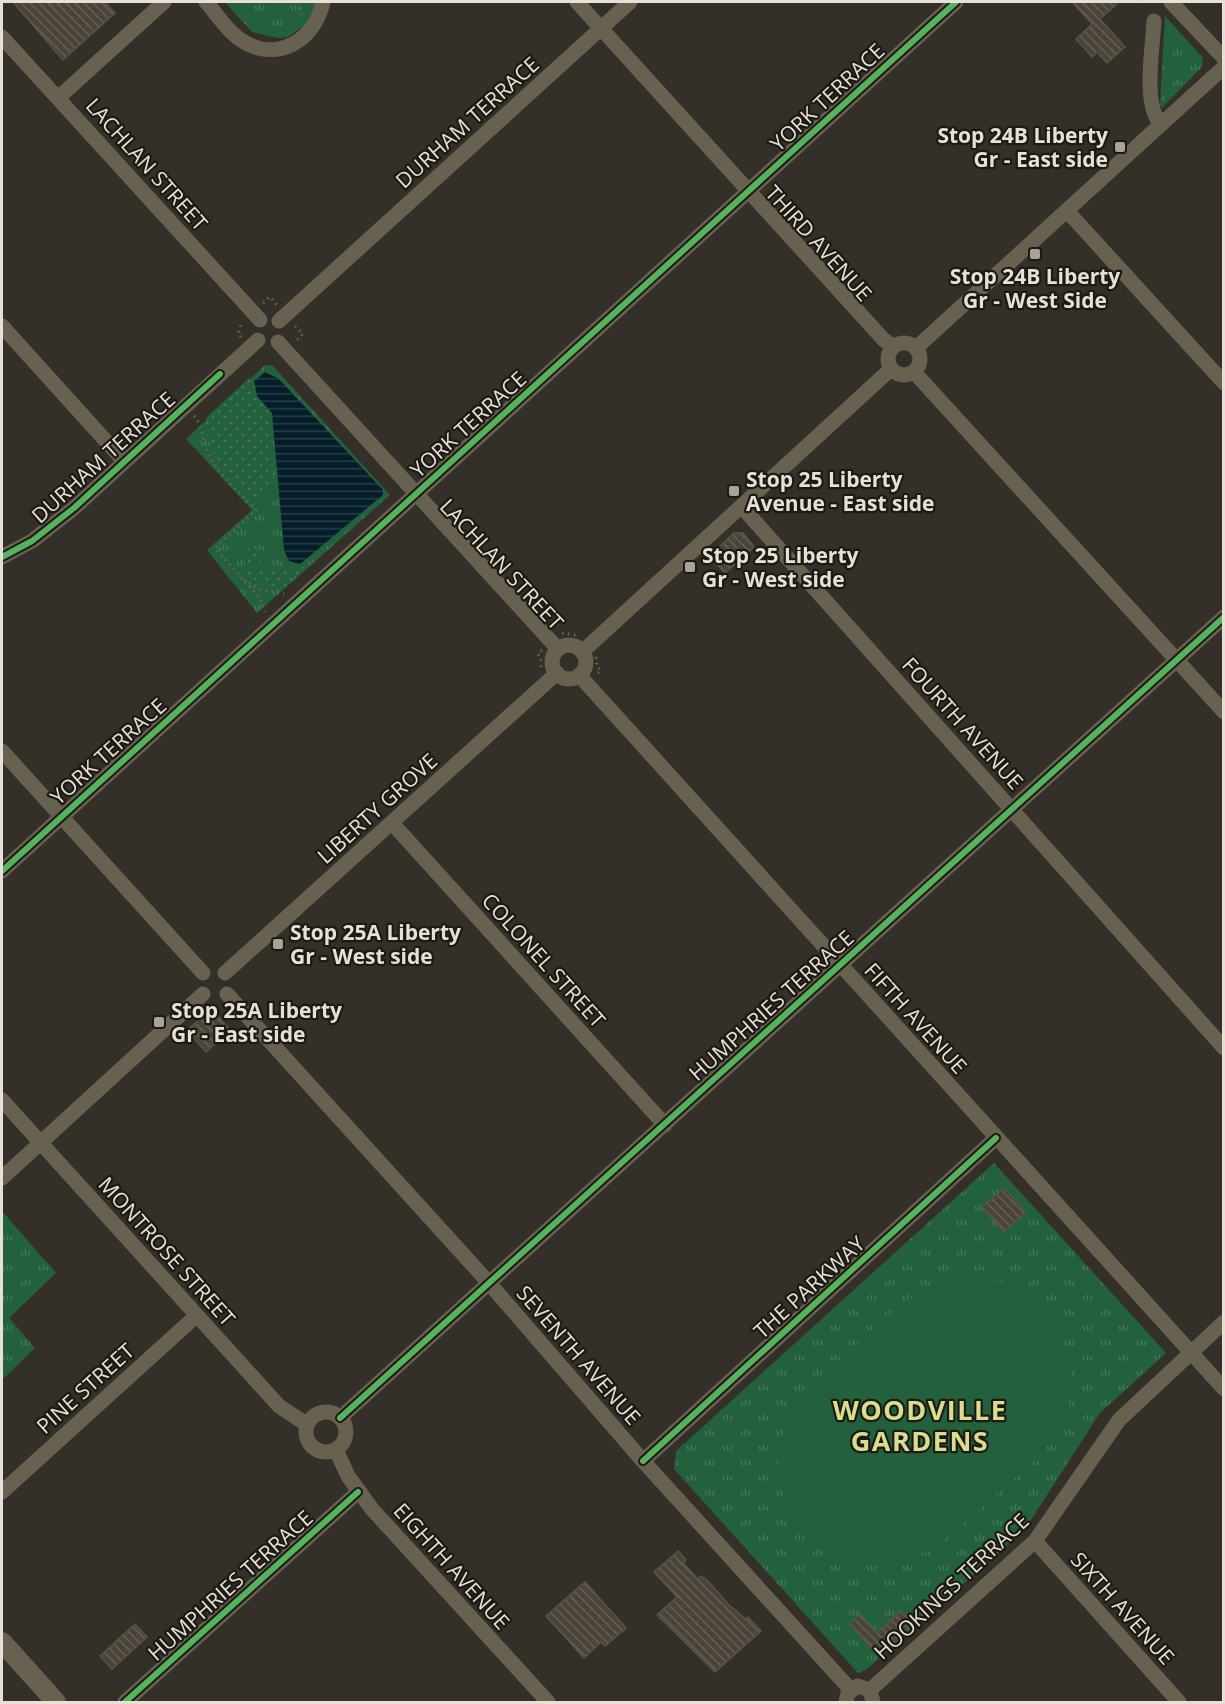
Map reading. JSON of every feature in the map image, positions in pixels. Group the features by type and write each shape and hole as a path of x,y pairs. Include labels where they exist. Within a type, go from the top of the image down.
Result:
{"street":[{"path":"58,98 164,2"},
{"path":"206,2 240,40 263,49 278,49 299,42 316,22 323,2"},
{"name":"THIRD AVENUE","path":"578,2 884,340 893,346"},
{"name":"DURHAM TERRACE","path":"279,321 630,2"},
{"name":"YORK TERRACE","path":"2,871 956,2"},
{"path":"1172,2 1224,58"},
{"path":"1154,21 1150,102 1155,117 1161,124"},
{"name":"LACHLAN STREET","path":"2,37 260,320"},
{"path":"916,348 1068,212 1224,67"},
{"path":"1068,212 1224,383"},
{"path":"269,317 279,321 283,333 278,342 265,344 258,340 255,327 260,320 269,317"},
{"path":"2,326 124,461"},
{"name":"DURHAM TERRACE","path":"2,557 32,541 74,508 258,340"},
{"name":"LACHLAN STREET","path":"278,342 558,649"},
{"path":"901,342 909,343 916,348 920,356 919,365 914,372 906,375 891,369 888,353 893,346 901,342"},
{"path":"582,652 891,369"},
{"path":"914,372 1224,712"},
{"name":"FOURTH AVENUE","path":"742,507 1224,1048"},
{"name":"HUMPHRIES TERRACE","path":"340,1418 1224,617"},
{"path":"571,645 582,652 586,664 579,675 570,678 557,673 552,661 558,649 571,645"},
{"name":"LIBERTY GROVE","path":"225,973 557,673"},
{"name":"FIFTH AVENUE","path":"579,675 1224,1389"},
{"path":"2,751 203,973"},
{"name":"COLONEL STREET","path":"392,823 665,1125"},
{"path":"218,969 225,973 229,989 227,994 210,998 203,994 199,986 203,973 218,969"},
{"path":"2,1178 203,994"},
{"name":"SEVENTH AVENUE","path":"227,994 489,1283 848,1696"},
{"name":"MONTROSE STREET","path":"2,1100 279,1406 306,1424"},
{"name":"THE PARKWAY","path":"643,1461 996,1138"},
{"name":"PINE STREET","path":"2,1492 196,1316"},
{"name":"HOOKINGS TERRACE","path":"871,1696 1035,1541 1119,1420 1224,1322"},
{"path":"335,1413 346,1431 345,1438 336,1450 322,1452 315,1449 306,1438 306,1424 315,1414 335,1413"},
{"name":"EIGHTH AVENUE","path":"336,1450 358,1492 542,1700"},
{"name":"HUMPHRIES TERRACE","path":"125,1702 358,1492"},
{"name":"SIXTH AVENUE","path":"1035,1541 1179,1702"},
{"path":"2,1642 56,1702"},
{"path":"848,1696 862,1686 871,1696"}],"path":[{"path":"185,406 200,422 203,440 213,463 256,510 215,548 259,597 265,613 272,606"},
{"path":"244,580 262,590 285,594 278,600"}],"green space":[{"path":"225,2 316,2 308,23 288,37 278,38 252,32"},
{"path":"1165,16 1203,58 1202,67 1162,108 1160,105"},
{"path":"272,365 390,495 257,613 207,550 252,510 186,439 264,366"},
{"path":"249,378 261,391 270,383 273,486 254,503 228,475 214,455 206,418"},
{"path":"245,549 260,549 261,565 245,566"},
{"path":"306,567 283,588 259,583 242,570"},
{"path":"994,1163 1166,1353 1100,1413 1025,1529 867,1669 858,1673 674,1469 676,1451"},
{"path":"2,1211 56,1273 9,1318 35,1348 2,1380"},
{"path":"970,1279 998,1282 1014,1287 1032,1299 1047,1314 1058,1331 1071,1371 1071,1391 1067,1412 1058,1431 1036,1459 973,1516 937,1545 918,1556 877,1565 854,1561 829,1552 812,1541 798,1526 788,1509 781,1489 778,1469 779,1448 784,1428 793,1410 834,1365 910,1299 939,1284"}],"water":[{"path":"265,372 279,379 383,490 383,495 300,564 289,561 284,550 272,413 257,396 254,381"}],"building":[{"path":"13,2 105,2 115,13 63,60"},
{"path":"1072,2 1119,2 1100,19 1125,47 1107,63 1097,52 1092,57 1076,39 1092,24"},
{"path":"734,533 743,533 754,547 725,573 709,556"},
{"path":"215,1013 230,1030 206,1052 187,1030 206,1014"},
{"path":"1004,1188 1026,1212 1004,1232 982,1207"},
{"path":"678,1551 686,1560 683,1563 698,1579 701,1576 708,1581 729,1605 746,1619 748,1617 761,1631 715,1672 657,1615 677,1597 654,1572"},
{"path":"585,1582 626,1628 605,1646 601,1642 584,1658 546,1616"},
{"path":"901,1611 912,1623 877,1654 850,1624 860,1614 877,1633"},
{"path":"135,1624 147,1637 112,1669 100,1656"}],"cycle path":[{"path":"2,871 956,2"},
{"path":"2,557 32,541 74,508 220,374"},
{"path":"340,1418 1224,617"},
{"path":"643,1461 996,1138"},
{"path":"125,1702 358,1492"}],"place":[{"name":"Stop 24B Liberty Gr - East side","path":"1120,147"},
{"name":"Stop 24B Liberty Gr - West Side","path":"1035,254"},
{"name":"Stop 25 Liberty Avenue - East side","path":"734,491"},
{"name":"Stop 25 Liberty Gr - West side","path":"690,567"},
{"name":"Stop 25A Liberty Gr - West side","path":"278,944"},
{"name":"Stop 25A Liberty Gr - East side","path":"159,1022"}],"district":[{"name":"WOODVILLE GARDENS","path":"920,1424"}]}
